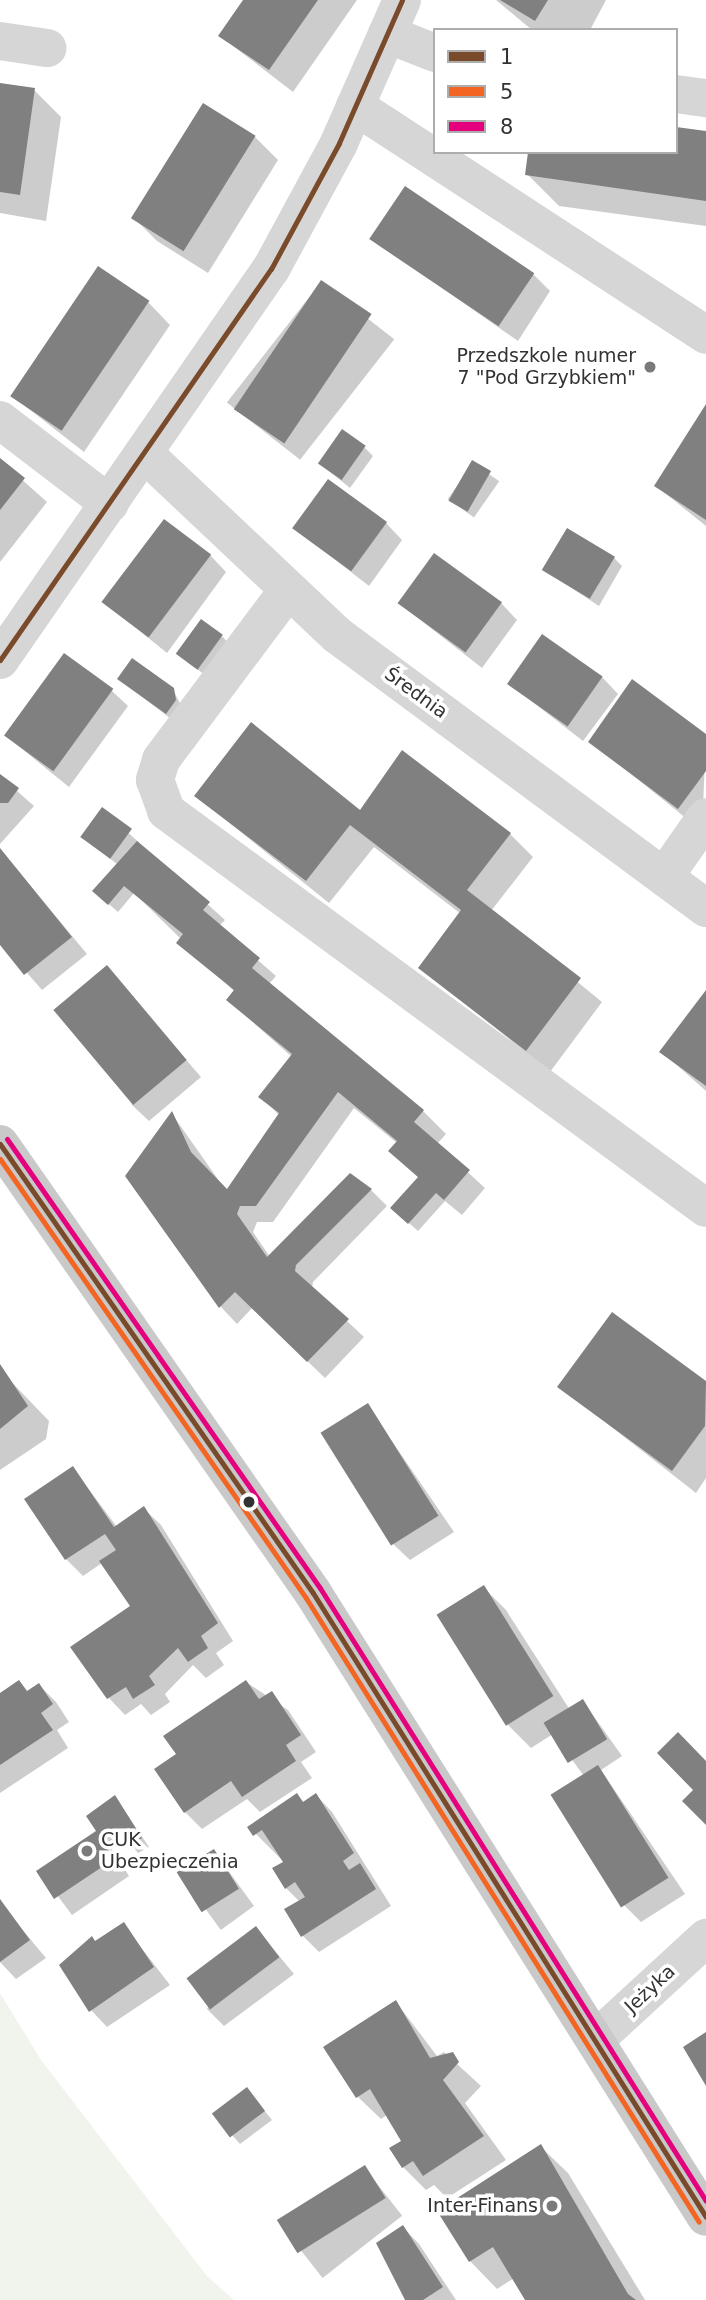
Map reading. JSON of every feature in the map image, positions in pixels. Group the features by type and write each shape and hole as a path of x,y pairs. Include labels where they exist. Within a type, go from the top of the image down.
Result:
{"main road":[{"path":"0,1144 313,1593 706,2217"}],"street":[{"path":"0,660 271,269 355,106 394,17 433,51"},
{"path":"0,41 47,48"},
{"path":"678,94 706,98"},
{"path":"355,106 706,335"},
{"path":"0,420 110,503"},
{"name":"Średnia","path":"145,454 337,635 706,908"},
{"path":"288,590 162,760 155,780 166,811 706,1208"},
{"path":"664,877 706,817"},
{"name":"Jeżyka","path":"595,2040 706,1938"}],"shaded area":[{"path":"0,1993 41,2060 207,2276 234,2300 0,2300"}],"building":[{"path":"243,0 318,0 269,70 218,36"},
{"path":"500,0 548,0 535,21"},
{"path":"0,83 35,88 20,195 0,192"},
{"path":"203,103 256,136 184,251 131,218"},
{"path":"678,127 706,131 706,201 525,175 528,154 678,154"},
{"path":"405,186 534,273 499,326 369,239"},
{"path":"98,266 149,301 62,431 10,396"},
{"path":"321,280 372,314 284,443 234,409"},
{"path":"706,404 706,520 654,486"},
{"path":"342,429 366,446 342,480 318,463"},
{"path":"0,458 25,478 0,510"},
{"path":"472,460 491,471 468,512 448,501"},
{"path":"328,479 387,522 351,571 292,528"},
{"path":"164,519 211,555 149,638 101,602"},
{"path":"567,528 615,557 590,599 542,570"},
{"path":"434,553 502,602 466,653 398,603"},
{"path":"201,619 223,635 198,670 176,654"},
{"path":"542,634 603,676 568,726 507,684"},
{"path":"64,653 113,689 53,771 4,736"},
{"path":"132,658 174,688 176,700 166,714 117,679"},
{"path":"632,679 706,734 706,771 678,809 588,742"},
{"path":"251,722 360,810 402,750 511,833 467,890 581,978 526,1051 418,968 461,910 350,825 306,881 194,796"},
{"path":"0,774 19,788 8,803 0,803"},
{"path":"102,807 132,829 110,859 80,837"},
{"path":"137,841 210,902 203,910 260,958 252,968 424,1110 414,1122 470,1170 444,1200 436,1193 408,1224 390,1208 418,1177 388,1151 397,1141 338,1092 256,1206 240,1206 237,1214 267,1257 350,1173 372,1189 296,1265 295,1271 349,1319 307,1362 235,1292 219,1308 125,1176 172,1111 191,1152 227,1189 279,1113 258,1097 292,1054 226,1000 234,990 176,943 183,934 124,886 108,905 92,891"},
{"path":"0,848 72,937 24,975 0,945"},
{"path":"107,965 187,1060 133,1105 53,1010"},
{"path":"706,990 706,1086 659,1052"},
{"path":"612,1312 706,1381 705,1426 672,1471 557,1387"},
{"path":"0,1364 28,1406 0,1429"},
{"path":"368,1403 438,1516 391,1545 321,1433"},
{"path":"73,1466 114,1527 144,1506 218,1623 201,1636 208,1648 188,1662 178,1648 149,1676 155,1685 133,1699 126,1687 107,1699 70,1647 130,1606 99,1561 116,1550 105,1534 65,1560 24,1499"},
{"path":"484,1585 553,1696 506,1726 437,1615"},
{"path":"19,1680 27,1691 39,1683 53,1704 41,1713 53,1730 0,1765 0,1693"},
{"path":"246,1680 259,1699 272,1691 301,1735 286,1745 296,1761 242,1797 231,1781 184,1813 154,1769 176,1754 163,1736"},
{"path":"583,1699 607,1739 568,1763 544,1723"},
{"path":"678,1732 706,1761 706,1825 682,1801 693,1790 657,1753"},
{"path":"598,1765 668,1878 621,1907 551,1795"},
{"path":"297,1793 303,1802 316,1793 354,1853 343,1861 349,1870 360,1863 376,1889 301,1937 284,1909 305,1897 295,1882 285,1889 272,1868 283,1862 262,1830 253,1836 247,1827"},
{"path":"115,1795 142,1838 128,1846 118,1830 102,1840 114,1859 54,1899 36,1871 96,1831 86,1816"},
{"path":"214,1849 239,1889 202,1912 177,1872"},
{"path":"0,1899 30,1940 0,1962"},
{"path":"124,1922 154,1967 89,2012 59,1965 92,1936 95,1941"},
{"path":"256,1926 279,1957 210,2010 187,1978"},
{"path":"396,2000 430,2058 453,2052 459,2062 443,2080 484,2136 423,2176 413,2161 402,2168 389,2148 401,2141 370,2089 356,2098 323,2047"},
{"path":"706,2032 706,2086 683,2047"},
{"path":"247,2087 265,2111 230,2137 212,2113"},
{"path":"541,2144 628,2294 636,2300 525,2300 493,2247 469,2262 437,2211"},
{"path":"365,2165 386,2198 297,2253 277,2220"},
{"path":"403,2225 443,2287 423,2300 405,2300 376,2243"}],"transit line":[{"name":"1","path":"0,660 271,269 339,143 402,0"},
{"name":"8","path":"7,1139 320,1588 706,2201"},
{"name":"1","path":"0,1144 313,1593 706,2217"},
{"name":"5","path":"0,1159 306,1598 699,2222"}],"place":[{"name":"Przedszkole numer 7 \"Pod Grzybkiem\"","path":"650,367"},
{"name":"CUK Ubezpieczenia","path":"87,1851"},
{"name":"Inter-Finans","path":"552,2206"}]}
